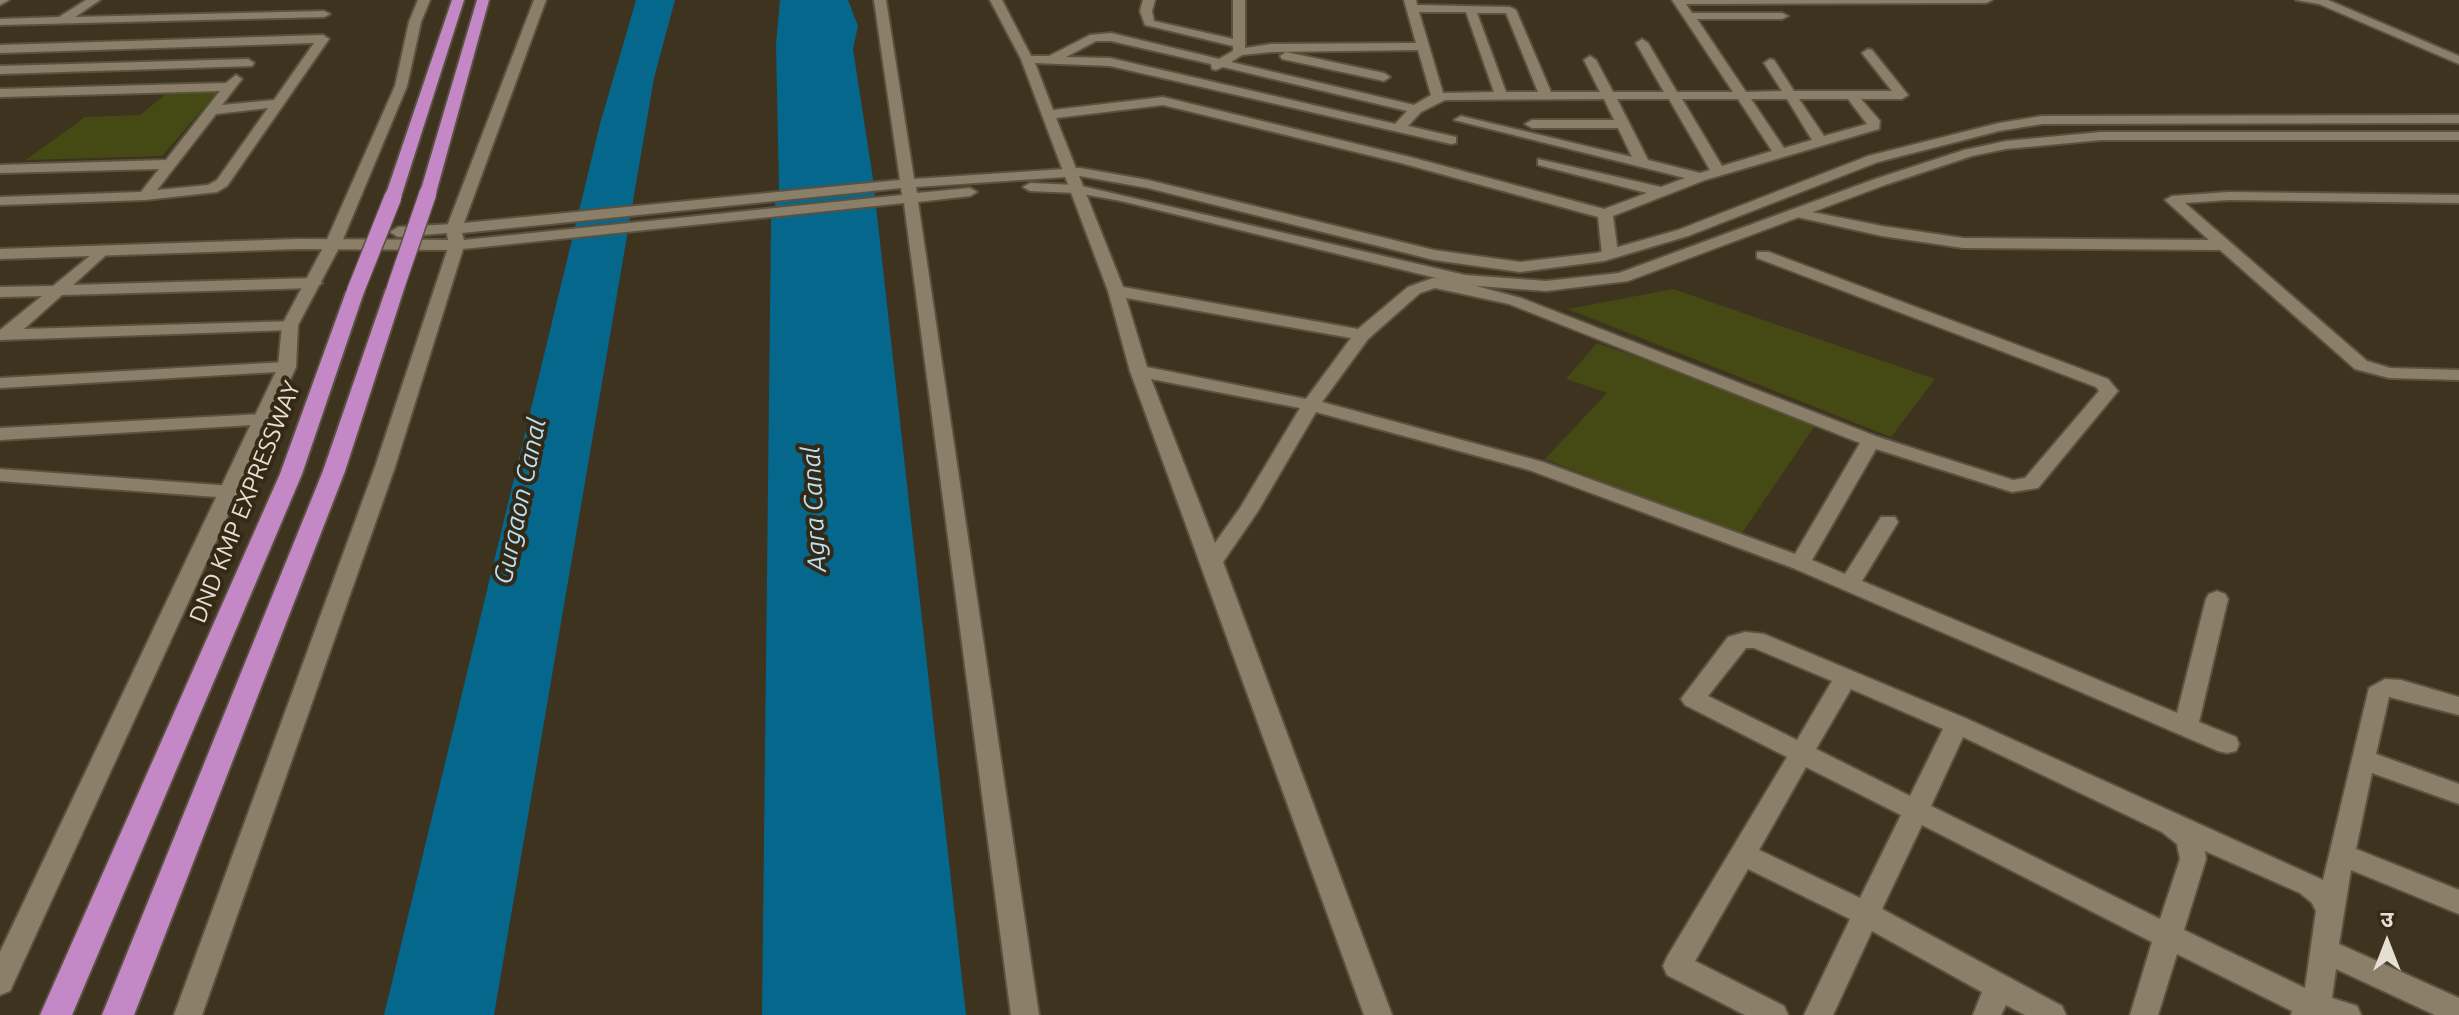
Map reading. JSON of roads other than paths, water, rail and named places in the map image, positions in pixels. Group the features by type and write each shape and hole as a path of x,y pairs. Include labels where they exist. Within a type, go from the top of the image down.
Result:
{"highway":[{"name":"DND KMP EXPRESSWAY","path":"56,1015 291,474 355,292 393,197 458,0"},
{"path":"118,1015 334,471 428,193 483,0"}],"street":[{"path":"61,20 94,0"},
{"path":"176,18 202,0"},
{"path":"263,16 283,0"},
{"path":"0,22 263,16 323,18 335,0"},
{"path":"0,982 10,943 231,492 287,367 290,325 335,240 401,86 415,22 424,0"},
{"path":"188,1015 385,467 456,237 540,0"},
{"path":"880,0 1025,1015"},
{"path":"996,0 1027,59 1116,291 1139,371 1378,1015"},
{"path":"1149,0 1146,11 1149,23 1240,48 1384,77"},
{"path":"1239,0 1240,48"},
{"path":"1678,0 1986,0"},
{"path":"1678,0 1781,154"},
{"path":"2302,0 2320,1 2459,60"},
{"path":"1438,96 1411,4 1504,8 1513,12 1546,95"},
{"path":"1470,8 1501,95"},
{"path":"1688,16 1782,16"},
{"path":"0,201 145,196 212,189 222,183 323,39 307,35 268,41 146,45 3,44"},
{"path":"1053,59 1080,42 1102,36 1416,109"},
{"path":"145,196 268,41"},
{"path":"1642,43 1718,172"},
{"path":"117,66 146,45"},
{"path":"1255,50 1422,46"},
{"path":"1163,101 1240,48"},
{"path":"1398,129 1416,109 1438,96 1902,95 1868,53"},
{"path":"1027,59 1101,60 1451,140"},
{"path":"1590,60 1642,162"},
{"path":"0,70 248,63"},
{"path":"1770,63 1821,143"},
{"path":"0,83 20,69"},
{"path":"0,93 230,87"},
{"path":"1047,115 1163,101 1405,160 1605,214 1700,177 1874,126 1852,96"},
{"path":"213,110 278,103"},
{"path":"0,243 546,237 709,218 755,207 885,192 1031,187 1073,181 1148,184 1419,251 1481,263 1520,267 1560,265 1683,233 1873,159 1999,127 2042,120 2459,119"},
{"path":"1461,120 1700,177"},
{"path":"1532,124 1623,124"},
{"path":"1073,181 1434,274 1502,285 1569,285 1622,278 1969,153 2052,139 2459,136"},
{"path":"1543,162 1662,192"},
{"path":"0,169 170,164"},
{"path":"2459,199 2229,196 2172,200 2361,365 2389,373 2459,375"},
{"path":"456,237 553,221 715,203 755,207"},
{"path":"1797,213 1882,231 1963,243 2225,245"},
{"path":"1605,214 1610,254"},
{"path":"0,254 335,240"},
{"path":"2,337 102,251"},
{"path":"1212,562 1248,511 1311,405 1362,335 1414,290 1433,283 1450,284 1515,301 1871,441 1995,483 2023,487 2031,484 2109,391 2102,383 1763,255"},
{"path":"0,292 314,283"},
{"path":"1116,291 1362,335"},
{"path":"2,337 290,325"},
{"path":"0,383 287,367"},
{"path":"1139,371 1311,405 1536,466 1800,563 2227,744"},
{"path":"0,434 262,420"},
{"path":"1800,563 1871,441"},
{"path":"0,475 231,492"},
{"path":"1850,584 1888,522"},
{"path":"2186,726 2217,599"},
{"path":"2330,909 2321,895 2309,885 2171,825 1957,724 1756,640 1736,643 1693,699 2168,936 2310,1011 2347,1015"},
{"path":"1774,1015 1677,966 1846,677"},
{"path":"2310,1011 2377,694 2385,688 2424,694 2459,706"},
{"path":"1818,1015 1957,724"},
{"path":"2362,759 2459,794"},
{"path":"2144,1015 2193,859 2186,837 2171,825"},
{"path":"1742,854 1866,914 2052,1015"},
{"path":"2341,854 2459,902"},
{"path":"2324,950 2459,1012"},
{"path":"1987,1015 1999,986"}],"water":[{"name":"Gurgaon Canal","path":"636,0 675,0 654,78 494,1015 384,1015 600,124"},
{"name":"Agra Canal","path":"780,0 848,0 858,26 853,49 873,179 966,1015 762,1015 771,221 779,189 776,44"}]}
